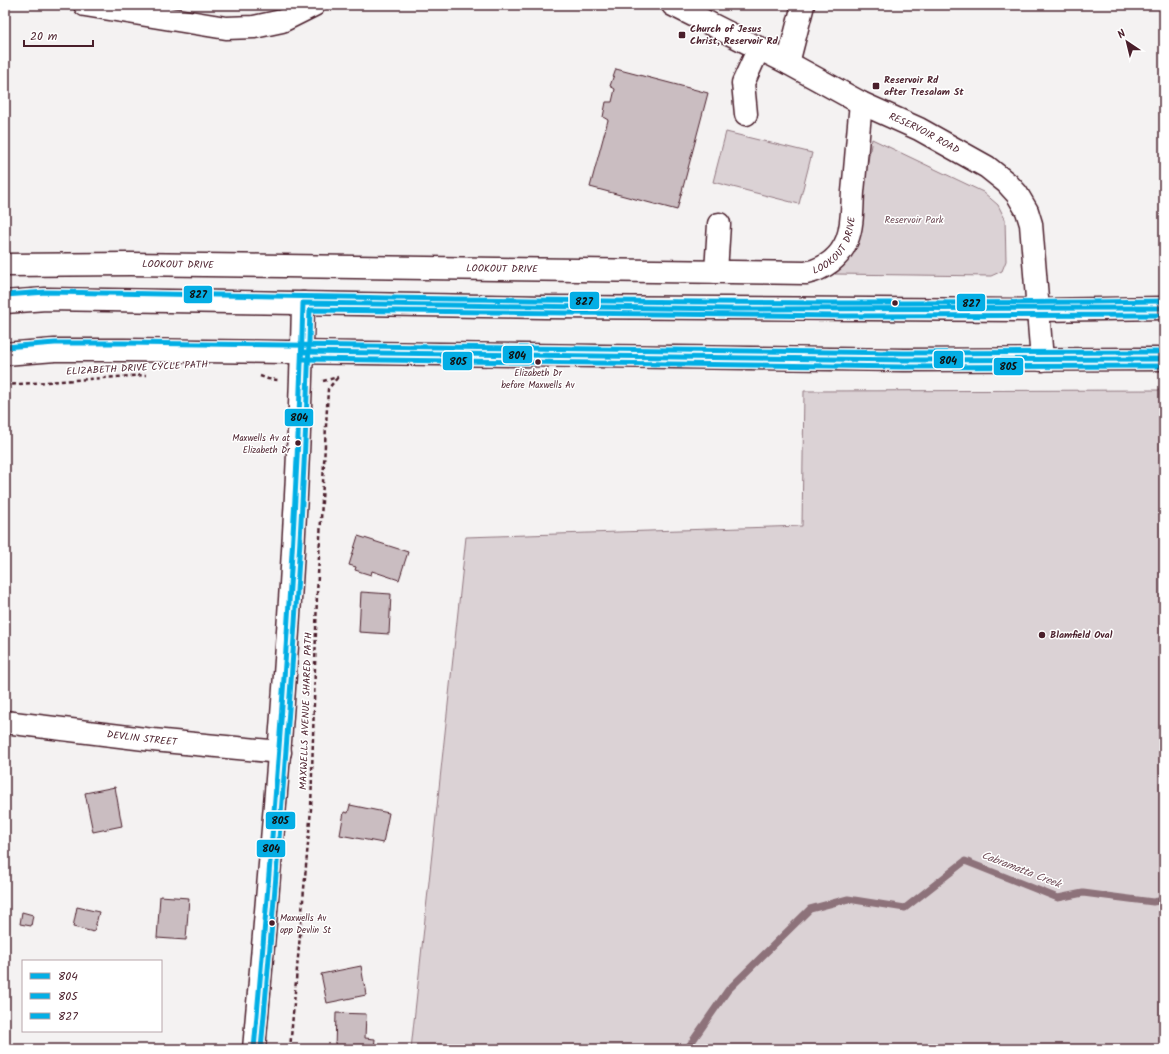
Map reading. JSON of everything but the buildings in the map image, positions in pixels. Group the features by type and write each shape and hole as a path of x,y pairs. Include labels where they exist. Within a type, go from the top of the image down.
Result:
{"street":[{"path":"84,5 226,28 254,27 282,21 314,5"},
{"name":"RESERVOIR ROAD","path":"673,5 788,63 861,103 919,130 997,174 1017,194 1027,211 1031,224 1042,360"},
{"path":"788,63 803,5"},
{"path":"746,114 743,83 759,48"},
{"name":"LOOKOUT DRIVE","path":"5,265 130,264 806,273 818,270 829,264 836,257 847,240 850,230 861,103"},
{"path":"716,272 719,224"},
{"path":"5,302 54,299 544,307 1039,310 1164,308"},
{"path":"254,1049 280,752 295,517 303,303"},
{"path":"5,354 55,350 124,350 904,360 1164,359"},
{"name":"DEVLIN STREET","path":"5,722 153,740 280,752"}],"path":[{"name":"ELIZABETH DRIVE CYCLE PATH","path":"5,385 151,375"},
{"path":"258,375 268,380"},
{"name":"MAXWELLS AVENUE SHARED PATH","path":"290,1049 311,809 317,594 328,390 339,376"}],"green space":[{"path":"726,132 812,153 799,204 713,182"},
{"name":"Reservoir Park","path":"872,139 983,192 998,205 1005,219 1006,261 1002,271 991,276 835,274 852,252"},
{"path":"1164,390 1164,1049 411,1049 466,537 802,526 804,391"}],"waterway":[{"name":"Cabramatta Creek","path":"687,1049 728,990 810,909 848,899 905,908 965,861 1058,898 1083,893 1153,902 1164,900"}],"transit line":[{"name":"827","path":"5,295 46,292 465,299 884,303 1164,301"},
{"name":"804","path":"254,1049 284,676 300,396 303,303 734,309 1164,308"},
{"name":"805","path":"261,1049 291,680 307,403 310,310 841,316 1164,315"},
{"name":"827","path":"5,347 55,343 124,343 904,353 1164,352"},
{"name":"804","path":"302,352 904,360 1164,359"},
{"name":"805","path":"302,359 904,367 1164,366"}],"place":[{"name":"Church of Jesus Christ, Reservoir Rd","path":"682,35"},
{"name":"Reservoir Rd after Tresalam St","path":"876,86"},
{"name":"Elizabeth Dr before Maxwells Av","path":"538,362"},
{"name":"Maxwells Av at Elizabeth Dr","path":"298,443"},
{"name":"Blamfield Oval","path":"1042,635"},
{"name":"Maxwells Av opp Devlin St","path":"272,923"}]}
